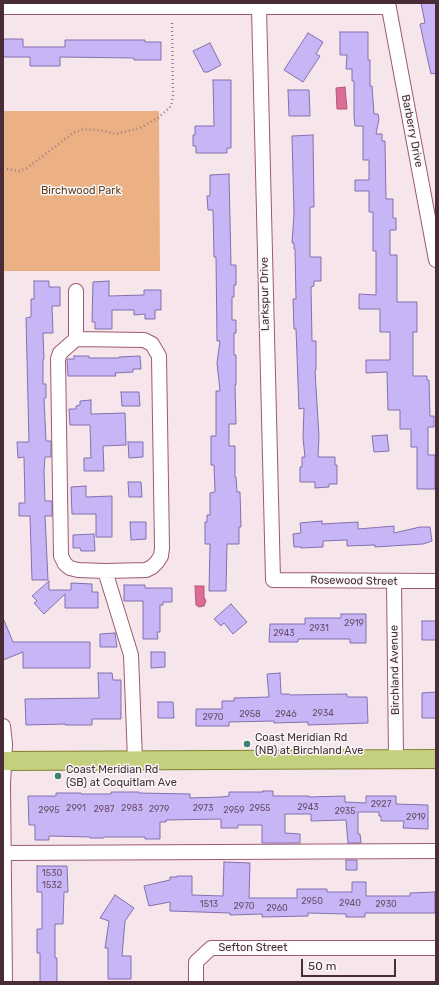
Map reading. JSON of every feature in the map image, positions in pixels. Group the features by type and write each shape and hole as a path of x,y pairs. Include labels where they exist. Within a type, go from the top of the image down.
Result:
{"main road":[{"path":"3,761 436,758"}],"street":[{"path":"12,6 258,8 388,5"},
{"name":"Barberry Drive","path":"388,5 436,260"},
{"name":"Larkspur Drive","path":"258,8 272,580"},
{"path":"76,291 76,339"},
{"path":"76,339 144,340 152,344 159,356 161,556 152,567 146,570 105,571 78,570 70,568 65,564 61,556 58,359 60,353 76,339"},
{"path":"105,571 131,655 135,760"},
{"name":"Rosewood Street","path":"272,580 394,582 436,581"},
{"name":"Birchland Avenue","path":"394,582 396,758"},
{"path":"3,726 5,744 3,761 5,982"},
{"path":"4,853 436,851"},
{"name":"Sefton Street","path":"196,982 196,962 211,948 436,948"}],"path":[{"path":"3,168 19,171 27,168 73,133 84,129 99,130 116,134 140,128 158,118 171,106 173,96 173,8"}],"green space":[{"name":"Birchwood Park","path":"3,111 159,111 160,271 3,271"}],"shaded area":[{"path":"345,87 347,109 337,109 336,88"},
{"path":"195,586 204,586 204,597 206,601 204,606 199,607 196,605"}],"building":[{"path":"421,3 436,3 436,73 431,74 420,24 425,23"},
{"path":"340,32 368,32 370,86 372,86 374,114 378,114 379,119 376,134 382,134 382,141 385,141 386,199 393,199 393,218 396,218 396,230 390,230 390,255 397,255 397,302 417,302 417,332 413,332 413,376 427,376 427,380 429,380 430,416 434,416 434,427 428,427 428,455 435,455 435,489 417,489 417,447 411,447 411,429 400,429 400,410 388,410 387,372 366,373 366,360 390,360 390,332 380,332 380,309 359,309 359,294 376,295 376,251 373,251 373,212 369,212 369,191 355,191 355,180 369,180 369,160 363,160 363,126 355,126 354,81 352,81 352,69 346,69 347,55 340,55"},
{"path":"308,33 323,42 316,54 320,56 303,82 284,70"},
{"path":"3,39 23,39 23,47 65,47 65,40 145,40 145,42 161,42 161,60 60,57 60,66 30,66 30,57 3,57"},
{"path":"210,43 221,65 208,72 204,72 193,51"},
{"path":"213,80 231,80 231,148 227,148 227,153 196,153 196,146 193,146 195,126 214,126"},
{"path":"288,90 309,90 310,116 289,116"},
{"path":"313,135 314,207 310,207 310,257 321,257 321,281 314,281 314,286 311,287 312,341 316,341 315,370 319,437 318,457 335,457 335,465 337,465 337,484 329,484 329,487 315,488 315,482 300,482 302,457 305,457 303,438 304,408 299,409 296,329 294,329 293,299 296,299 295,249 294,243 292,243 294,214 292,136"},
{"path":"229,174 231,265 236,265 236,285 234,285 234,297 232,297 232,320 236,320 236,333 234,333 234,355 236,355 236,424 229,424 229,446 235,446 235,477 237,492 240,492 241,527 239,527 239,544 227,544 226,591 209,591 210,544 205,544 205,522 207,522 207,515 210,515 210,493 215,492 214,465 211,465 211,436 216,436 216,391 220,391 217,363 220,341 217,341 216,257 214,257 213,210 208,210 207,196 210,196 210,175"},
{"path":"34,281 49,281 49,287 60,287 60,306 52,306 53,333 43,333 43,384 46,384 46,398 44,398 46,441 51,441 51,457 45,457 44,472 45,501 52,501 52,516 45,516 48,580 32,580 30,516 19,516 19,503 25,503 24,457 18,458 17,442 29,442 26,318 31,317 31,299 34,299"},
{"path":"109,281 109,296 144,295 144,290 161,290 161,310 155,310 155,319 145,319 145,314 134,315 134,310 112,310 112,329 95,329 95,322 92,322 93,282"},
{"path":"74,356 89,356 89,358 119,358 140,356 141,369 133,369 133,372 115,373 116,376 68,376 67,359 74,359"},
{"path":"121,392 139,392 140,406 122,406"},
{"path":"91,400 91,414 125,413 126,445 103,446 104,471 84,471 84,458 91,458 90,425 70,425 69,409 76,409 76,406 80,405 80,401"},
{"path":"387,435 389,451 374,452 372,436"},
{"path":"128,442 143,442 143,457 129,458"},
{"path":"128,482 141,482 142,497 129,497"},
{"path":"86,486 86,497 112,496 112,537 96,537 96,514 72,514 71,487"},
{"path":"322,521 322,524 358,522 358,529 394,526 394,533 420,527 430,527 432,541 423,544 375,547 375,545 347,546 347,540 323,541 323,547 294,547 293,534 301,533 300,523"},
{"path":"130,522 146,522 146,539 131,540"},
{"path":"94,534 95,551 81,551 80,548 73,548 73,535"},
{"path":"49,581 49,590 71,590 71,583 92,584 92,592 98,592 98,608 65,608 65,594 44,614 34,603 37,601 32,596"},
{"path":"124,585 145,585 145,588 172,588 172,602 163,602 163,605 160,605 160,632 157,632 158,639 143,639 143,601 124,601"},
{"path":"231,604 247,622 233,634 224,623 221,626 214,619"},
{"path":"341,614 366,614 366,643 350,643 350,639 298,639 298,642 269,642 270,624 305,624 305,618 341,618"},
{"path":"3,618 13,642 90,642 90,668 23,668 23,652 3,660"},
{"path":"422,621 436,621 436,640 422,640"},
{"path":"115,633 117,647 100,647 100,634"},
{"path":"151,652 165,652 165,667 151,668"},
{"path":"98,673 112,673 113,680 121,680 121,719 92,719 92,725 26,725 25,699 99,698"},
{"path":"280,673 281,694 347,694 347,697 367,697 368,723 308,725 308,722 274,723 274,721 229,722 229,726 196,726 196,709 222,709 222,701 234,701 234,698 269,697 267,674"},
{"path":"436,692 436,718 422,718 422,693"},
{"path":"158,702 173,702 174,718 158,718"},
{"path":"273,791 273,796 345,796 345,802 366,803 366,796 396,796 396,804 428,805 428,829 403,828 404,821 381,821 379,812 358,812 358,834 360,834 361,843 348,843 346,820 311,821 311,814 285,814 285,833 300,834 300,843 262,843 262,825 238,825 238,828 221,828 221,819 166,820 166,822 160,822 160,839 145,839 145,837 90,838 49,836 49,840 35,840 35,825 29,825 28,796 56,796 56,793 111,794 111,792 139,792 190,794 190,798 229,796 229,792"},
{"path":"346,860 357,860 357,870 346,870"},
{"path":"224,862 250,863 249,898 297,898 297,889 327,889 327,892 352,892 352,882 366,882 366,896 410,896 410,893 435,892 435,913 365,913 365,917 346,917 346,914 308,913 308,916 262,917 262,914 230,915 230,913 170,911 170,902 149,906 144,886 170,880 170,877 177,876 192,876 192,895 223,896"},
{"path":"37,866 67,866 68,892 64,892 63,924 55,924 57,982 40,982 40,953 37,953 37,929 42,929 42,892 37,892"},
{"path":"115,895 134,908 125,921 122,956 131,956 131,979 108,979 108,948 105,948 109,921 100,918"}],"place":[{"name":"Coast Meridian Rd (NB) at Birchland Ave","path":"247,744"},
{"name":"Coast Meridian Rd (SB) at Coquitlam Ave","path":"58,776"}]}
